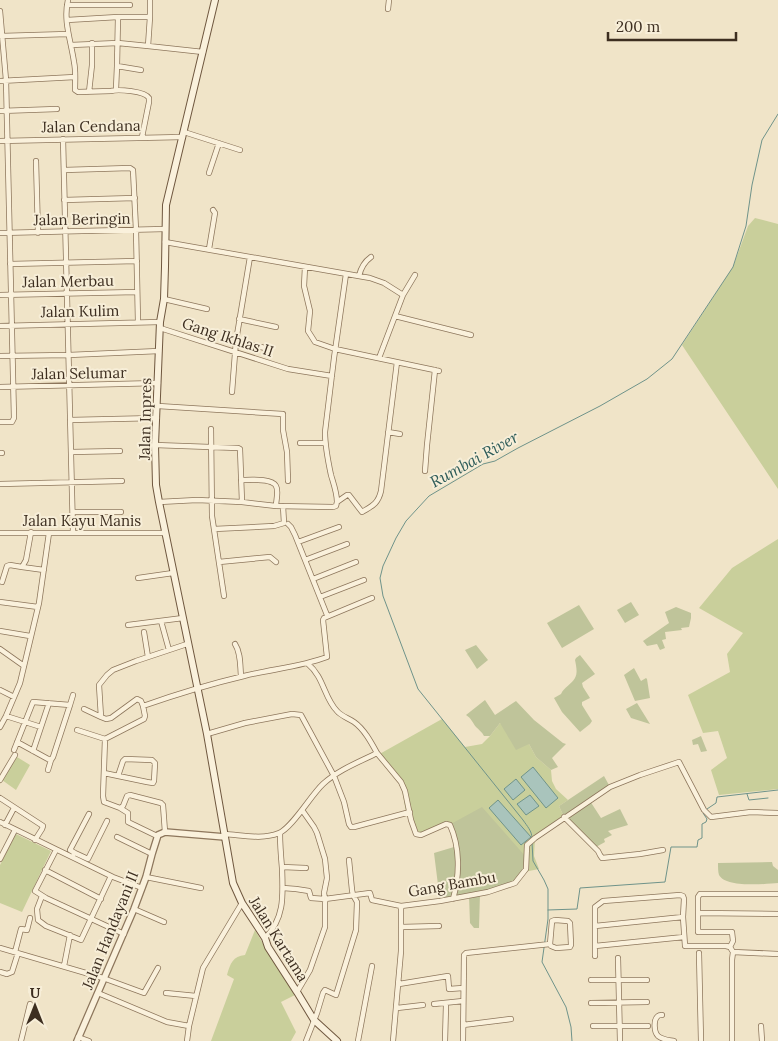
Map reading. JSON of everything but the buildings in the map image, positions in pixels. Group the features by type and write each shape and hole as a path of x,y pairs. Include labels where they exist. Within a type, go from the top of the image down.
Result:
{"main road":[{"name":"Jalan Inpres","path":"215,0 166,205 166,267 160,325 155,445 158,502 207,734 225,836"},
{"name":"Jalan Kartama","path":"225,836 233,883 242,903 314,1020 335,1040"}],"street":[{"path":"148,46 150,0"},
{"path":"388,8 389,0"},
{"path":"130,5 67,2 68,34 74,63 76,90 78,92 116,89 147,96 149,102 142,138"},
{"path":"0,11 6,80 14,418 12,422 0,422"},
{"path":"116,89 118,17"},
{"path":"67,20 150,17"},
{"path":"1,36 68,34"},
{"path":"90,92 92,43"},
{"path":"71,45 118,43 203,52"},
{"path":"117,66 141,70"},
{"path":"0,80 75,77"},
{"path":"0,111 57,108"},
{"name":"Jalan Cendana","path":"0,141 142,138 184,134 240,150"},
{"path":"63,139 73,533"},
{"path":"209,174 219,143"},
{"path":"36,161 38,233"},
{"path":"64,170 132,168 135,198 138,322"},
{"path":"64,200 135,198"},
{"path":"209,249 215,213 213,210"},
{"name":"Jalan Beringin","path":"0,233 165,229"},
{"path":"165,242 377,280 403,295"},
{"path":"232,392 236,340 250,257"},
{"path":"359,276 364,262 371,257"},
{"path":"10,264 137,261"},
{"path":"306,267 304,286 310,311 308,331 317,344 437,370 428,431 425,471"},
{"path":"337,502 336,489 331,475 325,444 325,432 346,274"},
{"path":"379,358 403,295 415,275"},
{"name":"Jalan Merbau","path":"0,295 137,292"},
{"path":"164,299 206,309"},
{"path":"395,316 472,336"},
{"path":"239,319 276,327"},
{"name":"Jalan Kulim","path":"0,326 138,322 160,325"},
{"name":"Gang Ikhlas II","path":"160,325 289,370 332,376"},
{"path":"236,340 265,348"},
{"path":"0,356 159,351"},
{"path":"158,502 197,500 276,506 333,507 346,495 349,495 362,512 379,500 382,492 397,362"},
{"name":"Jalan Selumar","path":"0,387 158,383"},
{"path":"158,406 284,414 283,430 287,452 288,482"},
{"path":"70,420 157,418"},
{"path":"210,429 211,501 224,596"},
{"path":"388,432 400,434"},
{"path":"300,443 325,444"},
{"path":"155,445 234,447 240,449 242,502"},
{"path":"71,452 120,452"},
{"path":"242,480 266,480 273,482 277,488 276,506"},
{"path":"0,484 122,481"},
{"path":"214,529 274,526 284,523 283,506"},
{"path":"72,512 121,512"},
{"path":"288,524 292,527 328,616"},
{"path":"298,542 339,527"},
{"path":"22,567 26,560 32,532"},
{"path":"0,727 20,683 38,607 49,532"},
{"name":"Jalan Kayu Manis","path":"0,533 165,533"},
{"path":"305,560 347,544"},
{"path":"219,562 270,557 276,562"},
{"path":"313,579 356,562"},
{"path":"2,582 7,566 10,565 44,570"},
{"path":"138,578 173,572"},
{"path":"320,597 364,580"},
{"path":"143,706 240,676 308,664 328,657 323,620 328,616 372,598"},
{"path":"0,602 38,607"},
{"path":"128,625 183,618"},
{"path":"161,621 169,650"},
{"path":"0,632 30,636"},
{"path":"144,632 148,657"},
{"path":"101,717 99,686 107,675 113,670 187,644"},
{"path":"235,644 238,648 240,676"},
{"path":"0,649 24,666"},
{"path":"308,664 320,678 336,711 354,722 365,732 377,753 401,782 416,834 418,836 446,824 450,825 457,848 458,870 453,898"},
{"path":"0,690 14,697"},
{"path":"48,770 73,695"},
{"path":"77,730 105,739 144,719 145,716 141,701 137,699 106,719 84,709"},
{"path":"0,780 15,752 17,742 33,702 70,705"},
{"path":"33,751 49,703"},
{"path":"207,734 245,723 292,714 301,715 334,776 344,802 349,824 352,828 410,812"},
{"path":"6,716 41,727"},
{"path":"105,739 104,802 128,813 128,822 157,836 165,832 225,836 262,836 280,833 288,827 323,784 351,766 377,753"},
{"path":"17,742 51,760"},
{"path":"104,773 118,776 152,783 154,781 155,763 152,760 125,759 122,761 118,776"},
{"name":"Gang Bambu","path":"394,1041 402,952 401,906 488,892 515,883 526,869 527,845 535,838 610,787 679,762 705,811 711,817 751,812 778,813"},
{"path":"120,808 123,806 128,795 161,802 163,805 165,832"},
{"path":"0,798 43,826 35,840"},
{"path":"14,808 2,824 56,850 88,859 107,821"},
{"path":"297,992 310,970 325,928 324,893 327,878 326,859 314,827 302,810"},
{"path":"88,814 70,850 74,856 111,876 142,888"},
{"path":"564,817 598,850 602,858 663,850"},
{"path":"0,859 15,830"},
{"path":"265,938 277,922 282,905 280,833"},
{"name":"Jalan Handayani II","path":"78,1039 134,909 146,877 157,836"},
{"path":"117,838 152,854"},
{"path":"56,850 35,891 124,934"},
{"path":"306,1041 323,993 325,990 336,995 356,930 357,902 353,895 349,860"},
{"path":"282,867 306,868"},
{"path":"45,870 101,899"},
{"path":"42,896 37,909 38,920 46,926 81,940 111,876"},
{"path":"146,877 201,888"},
{"path":"283,888 309,891 311,898 325,899 370,893 372,900 401,906"},
{"path":"732,1041 732,932 698,932 698,897 700,894 778,894"},
{"path":"595,956 596,907 603,901 680,895 684,899 685,946 778,954"},
{"path":"187,1041 203,968 242,903"},
{"path":"134,909 164,922"},
{"path":"698,913 778,914"},
{"path":"595,926 683,917"},
{"path":"0,972 7,974 12,972 21,929 28,930 30,918"},
{"path":"462,1041 463,958 466,953 546,944 556,948 570,947 570,923 568,921 552,921 546,944"},
{"path":"401,927 439,926"},
{"path":"64,966 70,935"},
{"path":"595,946 684,937"},
{"path":"0,948 103,978 144,993 158,968"},
{"path":"699,952 701,1041"},
{"path":"618,958 620,1041"},
{"path":"358,1041 372,966"},
{"path":"399,984 448,976 449,989 463,988"},
{"path":"591,980 647,980"},
{"path":"98,993 167,1022 189,1026"},
{"path":"166,993 196,996"},
{"path":"434,1004 463,1001"},
{"path":"591,1003 647,1002"},
{"path":"21,1041 30,1004"},
{"path":"397,1008 423,1005"},
{"path":"445,1041 446,1005"},
{"path":"662,1015 657,1017 656,1033 666,1040 674,1041"},
{"path":"463,1026 511,1019"},
{"path":"593,1026 648,1026"},
{"path":"761,1026 762,1041"},
{"path":"78,1039 89,1041"}],"green space":[{"path":"755,218 778,224 778,489 682,345 733,267 748,226"},
{"path":"778,539 778,789 719,795 711,770 727,758 718,731 703,733 688,695 730,672 727,654 743,633 699,608 732,568"},
{"path":"631,602 639,615 625,623 617,610"},
{"path":"579,605 594,629 562,648 547,623"},
{"path":"676,607 691,613 689,627 681,628 682,630 665,632 666,639 662,640 665,648 660,650 657,644 647,646 643,641 669,623 665,612"},
{"path":"476,645 488,660 477,669 465,650"},
{"path":"580,655 595,674 582,683 590,698 582,702 582,705 592,721 580,732 562,712 554,698 561,694 575,678 577,671 575,660"},
{"path":"634,668 641,681 647,679 650,698 635,701 624,675"},
{"path":"485,700 495,715 516,701 534,720 566,744 552,758 558,767 551,770 536,757 529,744 516,750 500,723 490,736 484,736 466,715"},
{"path":"637,703 650,724 631,718 626,709"},
{"path":"442,719 465,747 482,744 500,723 529,744 536,757 551,770 552,781 556,789 568,800 559,806 564,817 535,838 534,856 539,869 524,872 449,825 415,835 406,812 399,783 376,756"},
{"path":"701,736 707,751 701,752 698,744 693,745 692,740"},
{"path":"17,757 30,765 16,790 2,780"},
{"path":"604,776 610,787 590,801 601,818 620,809 628,825 608,831 612,835 604,839 605,842 596,847 564,817 559,806"},
{"path":"482,807 526,857 526,869 515,883 480,894 479,928 474,928 470,923 469,896 440,901 434,853 454,847 449,825"},
{"path":"16,834 51,851 22,912 0,903 0,865"},
{"path":"772,862 773,866 778,870 778,883 738,884 729,882 719,875 718,863"},
{"path":"255,930 295,995 281,1002 296,1032 291,1041 211,1041 234,979 227,975 229,967 235,959 245,955"}],"water":[{"path":"533,767 558,798 546,808 521,777"},
{"path":"516,779 525,790 513,800 504,789"},
{"path":"530,795 539,806 526,815 517,804"},
{"path":"498,800 531,837 521,845 489,808"}],"waterway":[{"name":"Rumbai River","path":"532,838 523,820 418,689 383,596 380,578 383,566 406,521 429,496 483,464 495,461 600,406 647,379 672,359 733,267 746,226 752,185 762,140 778,114"},
{"path":"707,809 716,803 717,797 778,790"},
{"path":"747,794 749,800 768,798"},
{"path":"548,910 577,909 580,888 665,882 671,847 697,847 698,840 702,838 702,824 707,819 704,812"},
{"name":"Rumbai River","path":"532,842 533,861 548,889 548,919 542,962 566,1007 572,1041"}]}
